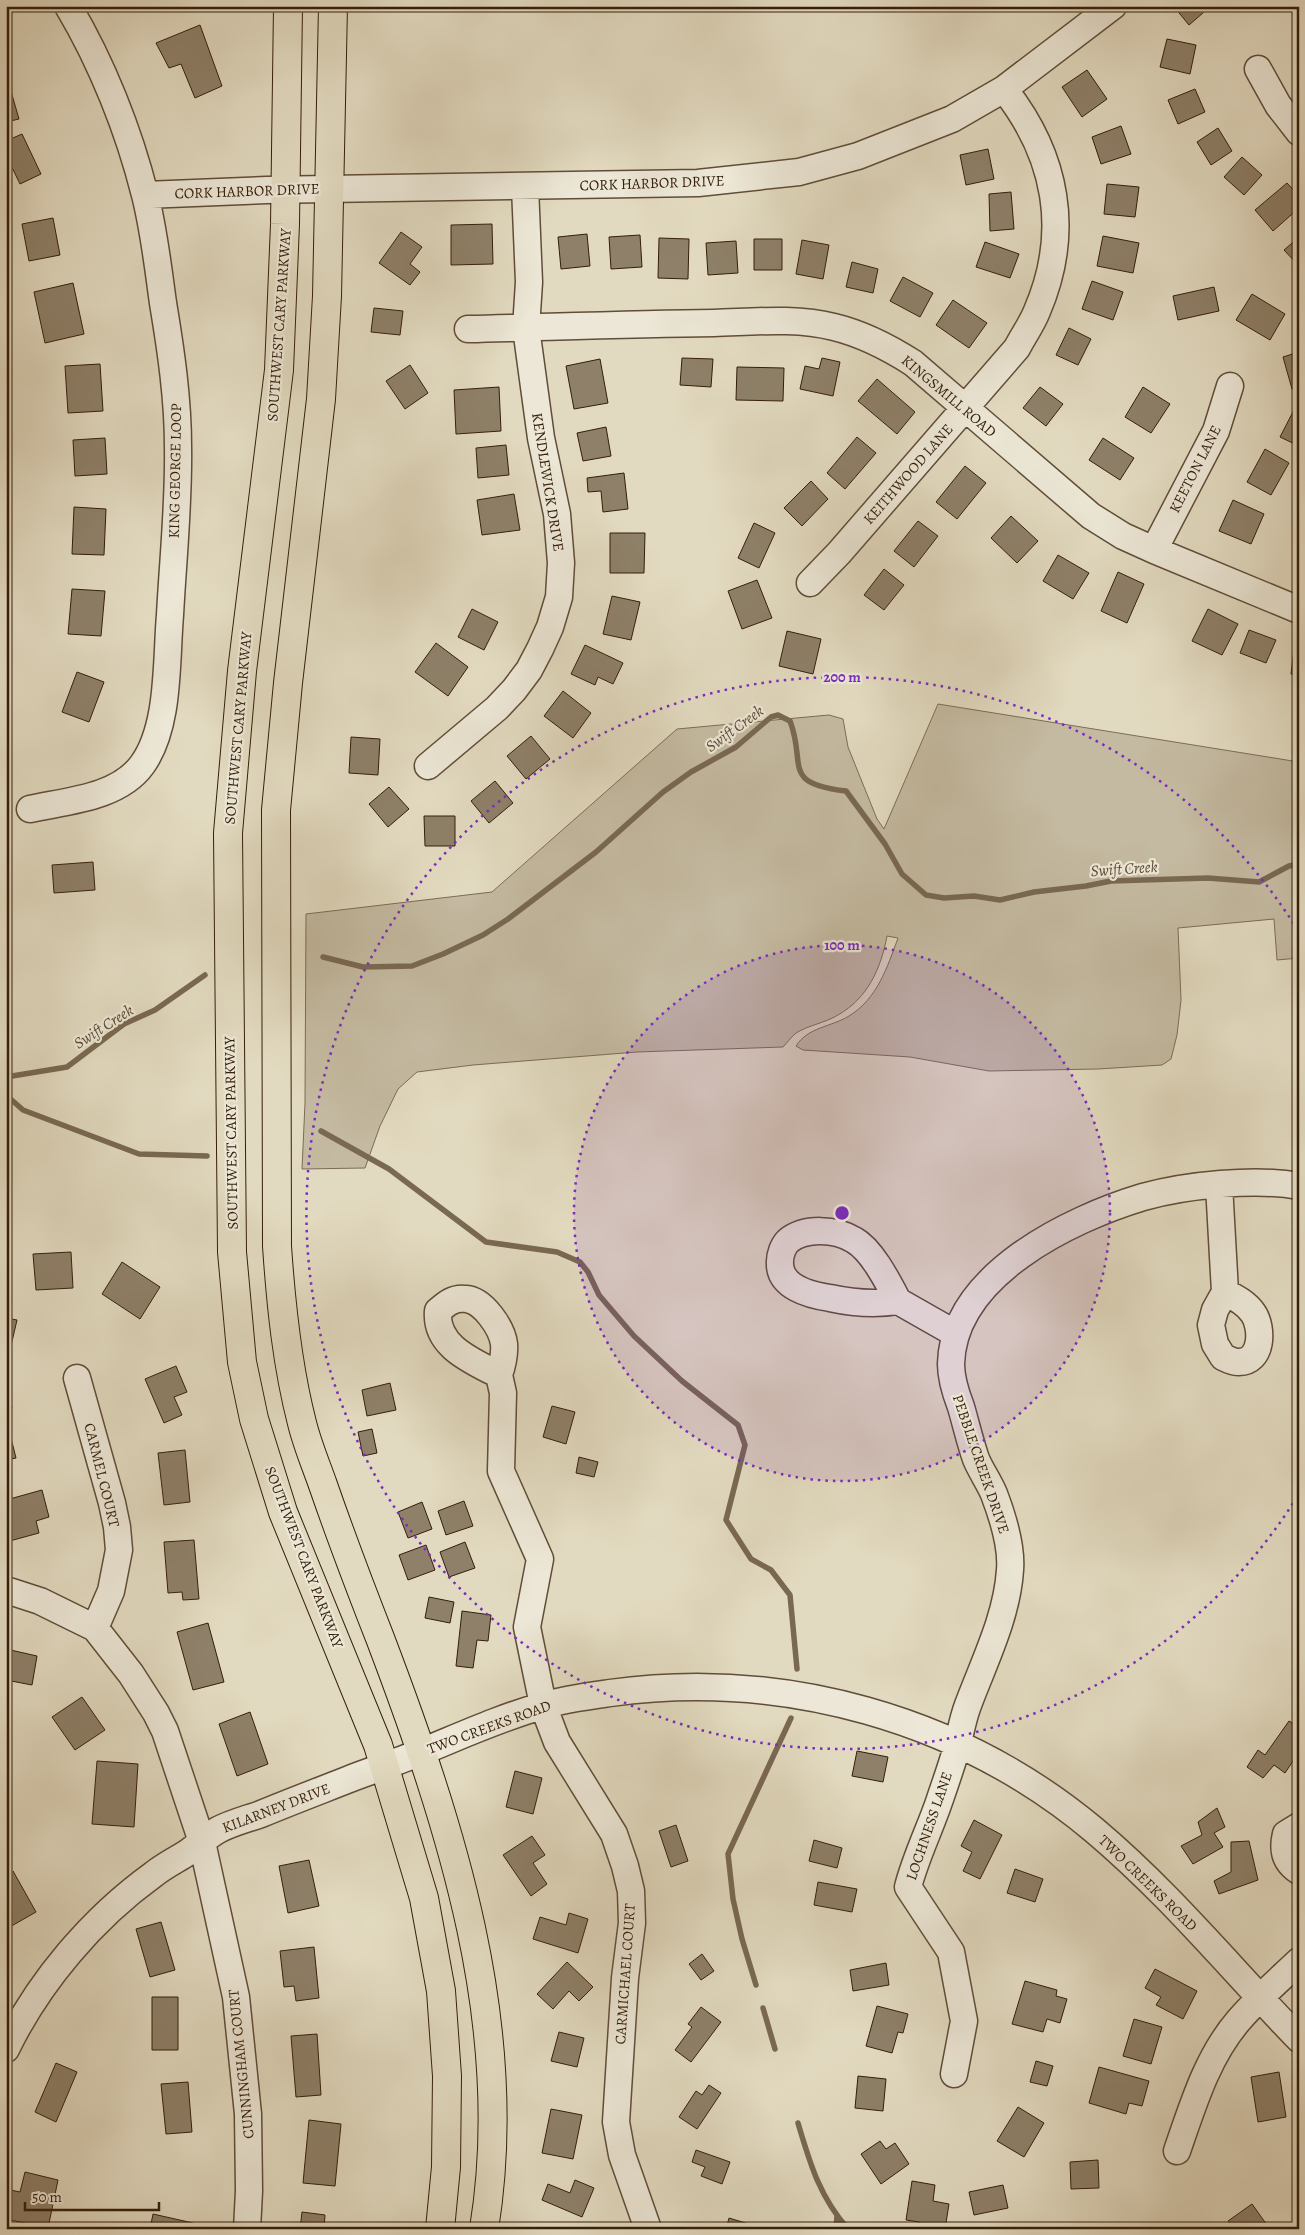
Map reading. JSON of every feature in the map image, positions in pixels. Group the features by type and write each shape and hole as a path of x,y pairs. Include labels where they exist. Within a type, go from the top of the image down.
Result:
{"main road":[{"name":"SOUTHWEST CARY PARKWAY","path":"288,6 286,190 279,370 242,671 228,833 232,1252 242,1362 254,1419 284,1512 378,1745 401,1759 464,1895 486,2011 492,2097 490,2159 484,2229"},
{"name":"SOUTHWEST CARY PARKWAY","path":"333,6 327,296 321,399 288,683 276,810 277,1246 282,1317 302,1423 339,1531 415,1730 401,1759 441,1991 447,2076 446,2168 440,2229"}],"street":[{"name":"KING GEORGE LOOP","path":"30,809 86,797 112,789 141,767 152,748 163,704 178,490 178,421 170,348 145,195 121,120 102,75 68,6"},
{"name":"CORK HARBOR DRIVE","path":"145,195 329,189 698,183 800,172 829,166 904,140 952,119 1004,90 1113,6"},
{"path":"1258,69 1278,105 1299,132"},
{"name":"KEITHWOOD LANE","path":"810,583 839,553 1017,348 1037,312 1048,280 1055,250 1054,197 1048,168 1040,146 1014,102 1004,90"},
{"name":"KENDLEWICK DRIVE","path":"428,766 496,708 514,690 529,670 540,649 559,597 562,562 557,514 541,438 526,328 529,282 525,187"},
{"name":"KINGSMILL ROAD","path":"526,328 799,322 833,326 860,334 913,363 1091,516 1123,536 1299,610"},
{"path":"468,329 526,328"},
{"name":"KEETON LANE","path":"1154,550 1216,431 1230,386"},
{"name":"PEBBLE CREEK DRIVE","path":"958,1743 962,1721 1003,1611 1010,1568 1006,1528 994,1492 976,1458 956,1392 951,1365 956,1334 973,1301 990,1282 1018,1257 1069,1226 1144,1197 1180,1190 1245,1182 1273,1182 1299,1186"},
{"path":"1219,1185 1225,1292"},
{"path":"898,1301 956,1334"},
{"name":"CARMICHAEL COURT","path":"499,1375 503,1393 501,1471 540,1559 527,1627 543,1705 557,1742 614,1834 631,1890 632,1923 625,1978 616,2122 622,2156 648,2229"},
{"name":"CARMEL COURT","path":"77,1378 112,1503 119,1550 111,1591 95,1628"},
{"path":"6,1590 40,1601 95,1628"},
{"name":"CUNNINGHAM COURT","path":"95,1628 131,1674 156,1713 165,1731 202,1842 236,1997 242,2042 250,2152 246,2229"},
{"name":"TWO CREEKS ROAD","path":"401,1759 490,1723 543,1705 633,1690 678,1687 737,1687 805,1696 852,1706 912,1724 958,1743 1025,1781 1091,1828 1137,1868 1233,1968 1259,1999 1299,2039"},
{"name":"LOCHNESS LANE","path":"954,2074 964,2021 951,1952 908,1887 915,1859 938,1803 958,1743"},
{"name":"KILARNEY DRIVE","path":"10,2031 67,1957 99,1921 154,1874 216,1831 401,1759"},
{"path":"1299,1826 1286,1834 1283,1843 1285,1857 1289,1864 1299,1871"},
{"path":"1177,2151 1200,2084 1220,2047 1238,2021 1299,1961"}],"shaded area":[{"path":"938,704 1299,762 1299,958 1277,960 1274,919 1178,928 1181,1000 1177,1035 1171,1059 1162,1065 1098,1069 989,1071 910,1057 803,1050 796,1046 813,1031 842,1020 859,1009 867,1001 880,982 898,938 887,936 877,971 857,1000 833,1018 796,1033 783,1047 637,1052 473,1065 417,1072 398,1089 380,1126 365,1168 302,1169 305,1103 306,914 492,892 677,729 829,715 843,719 848,747 877,819 884,829"}],"building":[{"path":"1176,6 1211,6 1189,25 1175,8"},
{"path":"200,25 222,86 195,98 181,64 169,68 156,43"},
{"path":"1167,39 1196,45 1190,74 1160,67"},
{"path":"1087,70 1107,99 1082,117 1062,87"},
{"path":"6,74 19,119 6,122"},
{"path":"1195,89 1205,112 1178,124 1168,100"},
{"path":"1121,126 1131,154 1101,164 1092,137"},
{"path":"1218,128 1232,151 1211,165 1197,142"},
{"path":"22,134 41,174 20,184 6,155 6,141"},
{"path":"988,149 994,179 966,185 960,155"},
{"path":"1242,157 1262,175 1244,195 1224,177"},
{"path":"1287,183 1299,196 1299,208 1273,231 1255,210"},
{"path":"1107,184 1139,187 1135,217 1104,214"},
{"path":"1011,192 1014,229 990,231 989,194"},
{"path":"53,218 60,255 29,261 22,224"},
{"path":"492,224 493,264 451,265 451,225"},
{"path":"401,232 422,247 410,264 420,272 410,285 379,263"},
{"path":"587,234 590,266 561,269 558,237"},
{"path":"640,235 642,267 611,269 609,237"},
{"path":"1103,236 1139,243 1133,273 1097,266"},
{"path":"1299,237 1299,266 1284,250"},
{"path":"659,238 689,239 688,279 658,278"},
{"path":"754,239 782,239 782,270 754,270"},
{"path":"802,240 829,245 823,279 796,274"},
{"path":"736,241 738,273 708,275 706,243"},
{"path":"985,242 1019,254 1010,278 976,267"},
{"path":"852,262 878,269 873,293 846,287"},
{"path":"903,277 933,293 920,317 890,301"},
{"path":"1092,281 1123,292 1113,320 1082,309"},
{"path":"73,283 84,334 45,343 34,292"},
{"path":"1214,287 1219,311 1178,320 1173,296"},
{"path":"1252,294 1285,314 1270,340 1236,320"},
{"path":"953,300 987,323 969,348 936,325"},
{"path":"374,308 403,311 400,335 371,332"},
{"path":"1069,328 1091,339 1078,365 1056,355"},
{"path":"1299,352 1299,387 1292,389 1283,357"},
{"path":"682,358 713,359 711,387 680,385"},
{"path":"822,358 840,362 833,396 800,389 805,366 819,369"},
{"path":"600,359 608,403 574,409 566,366"},
{"path":"100,364 103,411 68,413 65,366"},
{"path":"410,365 428,393 405,409 386,381"},
{"path":"737,367 784,368 783,401 736,400"},
{"path":"877,379 915,412 897,434 858,401"},
{"path":"499,387 501,431 456,434 454,390"},
{"path":"1040,387 1063,404 1046,426 1023,408"},
{"path":"1143,387 1170,404 1151,433 1125,417"},
{"path":"1296,406 1299,407 1299,446 1280,437"},
{"path":"606,427 611,456 583,461 577,433"},
{"path":"857,437 876,453 845,489 827,473"},
{"path":"105,438 107,474 75,476 73,440"},
{"path":"1103,438 1134,458 1120,480 1089,460"},
{"path":"506,445 509,475 478,478 476,448"},
{"path":"1265,449 1289,463 1271,495 1247,482"},
{"path":"965,466 986,483 957,519 936,502"},
{"path":"624,473 628,509 603,512 601,491 588,492 587,478"},
{"path":"811,481 828,499 802,526 784,508"},
{"path":"514,494 520,530 482,535 477,500"},
{"path":"1233,500 1264,514 1251,544 1219,531"},
{"path":"74,507 106,509 104,555 72,554"},
{"path":"1011,516 1038,541 1017,563 991,538"},
{"path":"918,521 938,536 914,567 894,551"},
{"path":"754,523 775,533 759,568 738,558"},
{"path":"610,533 645,533 644,573 610,573"},
{"path":"1058,555 1089,573 1073,599 1043,581"},
{"path":"884,569 904,585 884,610 864,595"},
{"path":"1118,572 1144,584 1127,623 1101,611"},
{"path":"757,580 772,618 742,629 728,591"},
{"path":"72,589 105,591 101,636 68,634"},
{"path":"612,596 640,602 631,640 603,634"},
{"path":"472,609 498,622 484,650 458,637"},
{"path":"1208,609 1238,624 1222,655 1192,641"},
{"path":"1249,630 1276,640 1266,663 1240,653"},
{"path":"787,631 821,639 813,674 779,666"},
{"path":"436,643 468,667 448,696 415,672"},
{"path":"585,645 623,663 613,684 598,677 595,685 571,674"},
{"path":"1294,648 1299,649 1299,675 1291,674"},
{"path":"77,672 104,682 89,722 62,712"},
{"path":"563,691 591,713 573,738 544,716"},
{"path":"531,736 550,759 526,779 507,756"},
{"path":"351,737 380,739 378,775 349,773"},
{"path":"495,781 513,803 489,823 471,801"},
{"path":"389,787 409,809 388,827 369,804"},
{"path":"424,816 455,816 455,846 425,846"},
{"path":"93,862 95,890 54,893 52,865"},
{"path":"71,1252 73,1288 36,1290 33,1254"},
{"path":"122,1262 160,1287 140,1319 102,1294"},
{"path":"6,1318 17,1320 7,1363 6,1363"},
{"path":"176,1366 187,1392 174,1397 182,1415 164,1423 145,1379"},
{"path":"390,1383 396,1410 367,1416 362,1390"},
{"path":"10,1399 12,1408 6,1409 6,1400"},
{"path":"552,1406 575,1412 566,1444 543,1437"},
{"path":"6,1418 16,1458 6,1460"},
{"path":"372,1429 377,1453 363,1456 358,1432"},
{"path":"185,1450 190,1502 164,1505 158,1453"},
{"path":"579,1457 598,1462 594,1477 576,1473"},
{"path":"42,1490 49,1517 36,1521 39,1533 6,1542 6,1500"},
{"path":"464,1501 473,1526 446,1535 438,1511"},
{"path":"422,1502 432,1529 408,1538 398,1512"},
{"path":"194,1540 199,1599 183,1600 182,1592 168,1593 164,1542"},
{"path":"465,1542 475,1568 449,1577 440,1552"},
{"path":"426,1545 435,1570 408,1580 399,1555"},
{"path":"429,1597 454,1602 450,1623 425,1618"},
{"path":"462,1611 491,1615 488,1641 477,1640 473,1668 456,1666"},
{"path":"208,1623 224,1682 193,1690 177,1632"},
{"path":"6,1649 37,1656 32,1685 6,1680"},
{"path":"82,1697 105,1730 75,1750 52,1717"},
{"path":"250,1712 268,1764 237,1776 219,1724"},
{"path":"1289,1721 1299,1727 1299,1752 1285,1773 1274,1765 1263,1778 1247,1767 1258,1750 1265,1755"},
{"path":"857,1751 888,1757 883,1782 852,1776"},
{"path":"1299,1760 1299,1776 1293,1769"},
{"path":"97,1761 138,1764 134,1827 92,1824"},
{"path":"515,1771 542,1778 533,1814 506,1807"},
{"path":"1217,1808 1225,1827 1214,1833 1223,1847 1193,1864 1181,1846 1202,1835 1198,1822"},
{"path":"974,1820 1002,1835 980,1879 963,1871 972,1852 961,1846"},
{"path":"676,1825 688,1861 671,1867 659,1831"},
{"path":"532,1836 545,1855 533,1863 547,1884 531,1896 503,1855"},
{"path":"814,1840 842,1848 837,1868 809,1861"},
{"path":"1249,1841 1258,1880 1219,1894 1214,1881 1231,1872 1231,1842"},
{"path":"309,1860 319,1906 288,1913 279,1866"},
{"path":"1015,1869 1043,1879 1035,1902 1007,1893"},
{"path":"13,1871 36,1912 8,1928 6,1925 6,1875"},
{"path":"818,1882 857,1889 852,1912 814,1905"},
{"path":"569,1913 588,1919 578,1953 533,1939 540,1917 566,1925"},
{"path":"161,1922 175,1970 150,1977 136,1929"},
{"path":"314,1947 319,1998 296,2001 294,1986 284,1987 280,1951"},
{"path":"702,1954 714,1971 701,1980 689,1964"},
{"path":"567,1962 593,1987 579,2001 569,1991 553,2009 537,1994"},
{"path":"886,1963 889,1985 853,1991 850,1970"},
{"path":"1155,1969 1197,1991 1183,2019 1156,2005 1161,1997 1145,1988"},
{"path":"1025,1981 1057,1990 1056,1996 1067,1999 1060,2023 1047,2019 1043,2032 1012,2024"},
{"path":"152,1997 178,1997 178,2050 152,2050"},
{"path":"877,2006 908,2014 903,2033 898,2032 892,2053 866,2046"},
{"path":"701,2007 721,2022 691,2062 675,2050 692,2027 688,2024"},
{"path":"1134,2019 1162,2027 1151,2064 1123,2056"},
{"path":"559,2032 584,2038 577,2067 551,2061"},
{"path":"317,2034 321,2095 296,2097 291,2036"},
{"path":"1036,2061 1053,2066 1047,2086 1030,2082"},
{"path":"56,2063 77,2072 56,2122 35,2112"},
{"path":"1099,2067 1149,2081 1142,2106 1129,2103 1126,2114 1089,2103"},
{"path":"1279,2072 1286,2117 1258,2122 1251,2077"},
{"path":"858,2076 886,2079 883,2111 855,2108"},
{"path":"188,2082 192,2132 166,2134 161,2084"},
{"path":"709,2085 721,2093 697,2129 679,2117 696,2091 702,2095"},
{"path":"1018,2107 1044,2123 1024,2157 997,2141"},
{"path":"551,2109 582,2115 573,2159 542,2153"},
{"path":"309,2120 341,2124 335,2186 303,2183"},
{"path":"880,2141 886,2149 895,2143 909,2164 881,2184 861,2154"},
{"path":"696,2150 730,2162 722,2184 701,2176 705,2167 692,2162"},
{"path":"1098,2160 1099,2188 1071,2189 1070,2162"},
{"path":"25,2172 58,2180 48,2228 6,2219 6,2189 20,2192"},
{"path":"575,2180 594,2188 582,2217 542,2200 548,2184 570,2193"},
{"path":"912,2181 935,2185 933,2201 949,2204 945,2229 918,2229 919,2222 906,2220"},
{"path":"1003,2185 1008,2208 974,2215 969,2192"},
{"path":"1252,2204 1267,2225 1261,2229 1234,2229 1228,2221"},
{"path":"302,2212 325,2215 324,2229 300,2229"},
{"path":"153,2214 193,2223 191,2229 150,2229"},
{"path":"729,2218 749,2224 747,2229 726,2229"}],"waterway":[{"name":"Swift Creek","path":"323,957 363,967 412,966 483,935 508,919 596,852 663,792 691,772 736,747 771,717 778,715 790,721 795,736 800,770 804,777 812,783 825,788 846,791 885,844 902,874 926,895 944,898 974,896 1000,900 1034,892 1111,881 1208,878 1259,882 1289,866 1299,864"},
{"name":"Swift Creek","path":"6,1077 67,1067 124,1024 155,1010 205,975"},
{"path":"6,1095 23,1110 139,1154 207,1156"},
{"path":"321,1131 389,1169 486,1242 557,1252 580,1262 588,1272 599,1295 634,1336 682,1381 738,1425 745,1445 726,1520 751,1559 771,1570 790,1595 797,1669"},
{"path":"756,1985 742,1939 733,1899 728,1854 791,1718"},
{"path":"763,2008 775,2049"},
{"path":"798,2123 811,2165 823,2192 838,2217 848,2229"},
{"path":"836,2229 837,2216"}]}
